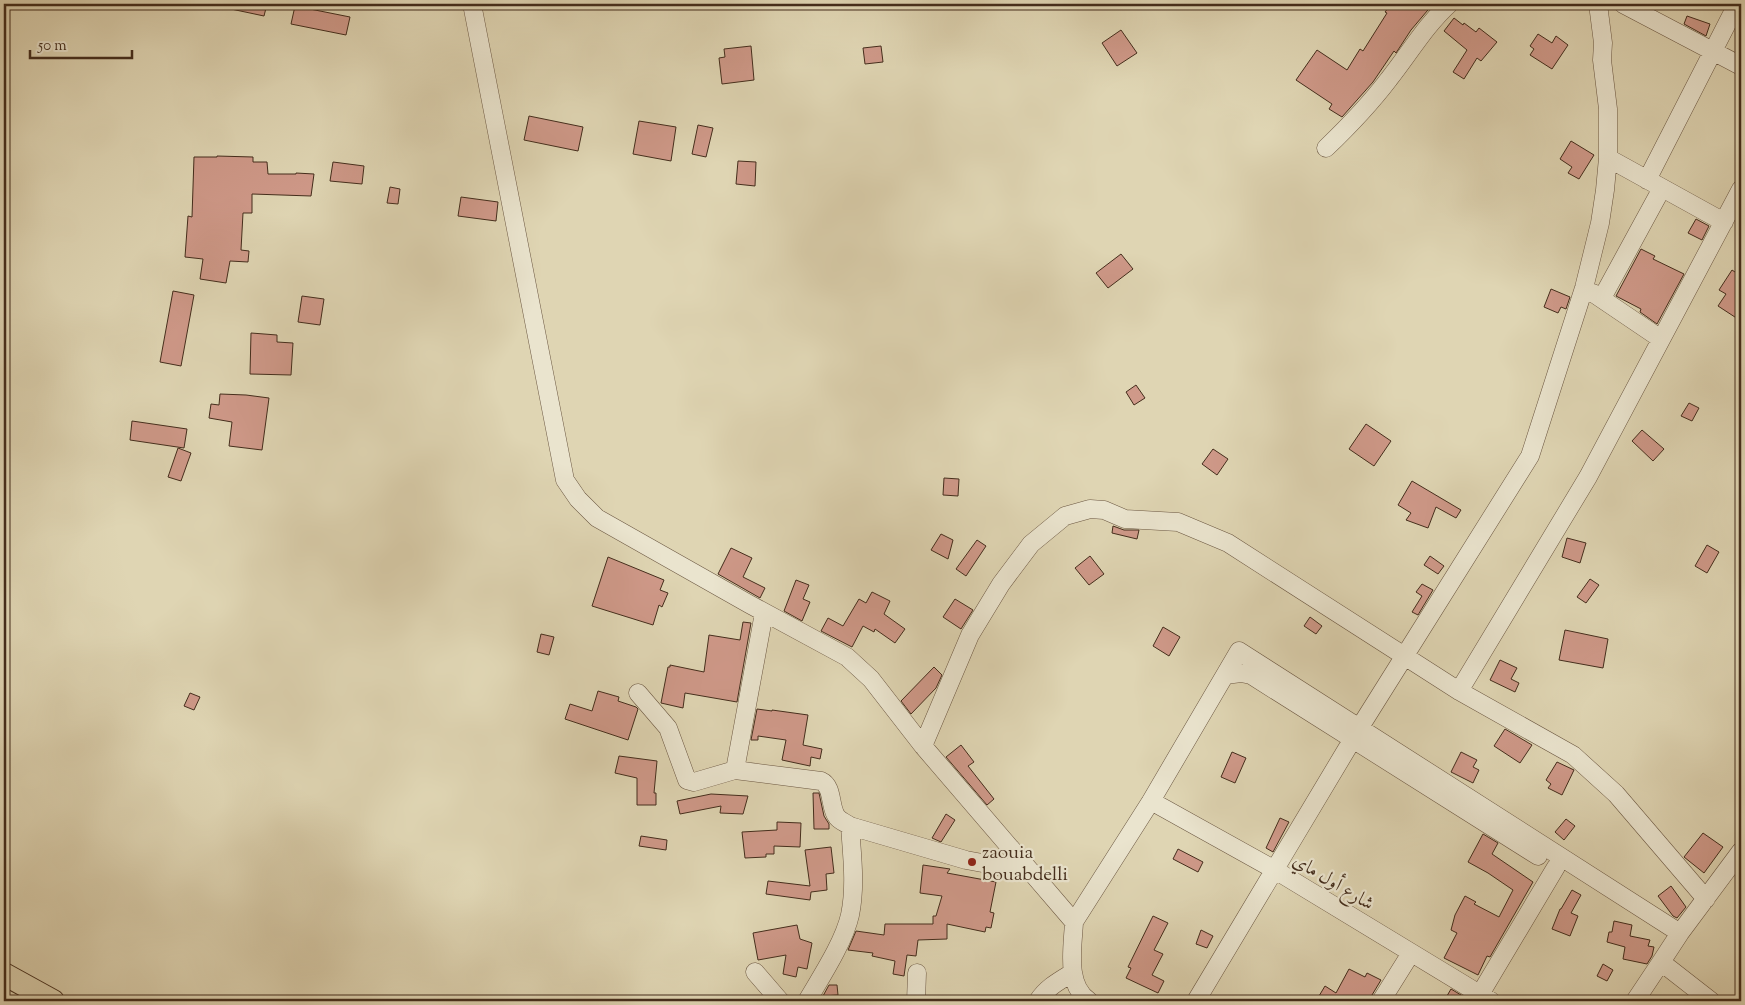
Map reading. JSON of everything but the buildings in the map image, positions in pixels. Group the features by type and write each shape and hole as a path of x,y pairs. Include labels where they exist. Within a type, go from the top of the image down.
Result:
{"main road":[{"path":"4,974 53,1001"}],"street":[{"path":"472,4 566,480 578,499 597,518 764,613 847,657 871,679 923,746 1074,922"},
{"path":"1326,148 1374,99 1426,28 1449,4"},
{"path":"1587,4 1596,45 1602,60"},
{"path":"1196,1001 1356,733 1530,456 1584,288 1600,223 1608,158 1608,109 1598,4"},
{"path":"1623,4 1741,66"},
{"path":"1602,298 1732,14"},
{"path":"1608,158 1724,222"},
{"path":"1459,691 1588,477 1739,195"},
{"path":"1584,288 1602,298 1661,339"},
{"path":"923,746 970,636 1000,584 1031,544 1065,516 1090,508 1104,510 1125,519 1178,522 1228,543 1459,691 1572,755 1616,794 1706,899"},
{"path":"735,770 764,613"},
{"path":"1089,1001 1077,985 1072,973 1074,922 1151,802 1239,651 1356,733 1556,867 1677,937"},
{"path":"638,694 668,728 688,780 694,782 735,770 821,780 827,786 835,815 850,826 966,860 1031,872"},
{"path":"1356,733 1677,937"},
{"name":"شارع أول ماي","path":"1151,802 1275,870 1483,999"},
{"path":"807,1001 833,956 850,915 853,887 850,826"},
{"path":"1635,1001 1677,937 1741,851"},
{"path":"1483,999 1556,867"},
{"path":"1382,1001 1411,953"},
{"path":"1661,962 1710,1001"},
{"path":"754,972 780,1001"},
{"path":"916,1001 917,973"},
{"path":"1038,1001 1049,988 1072,973"}],"place":[{"name":"zaouia bouabdelli","path":"972,862"}]}
